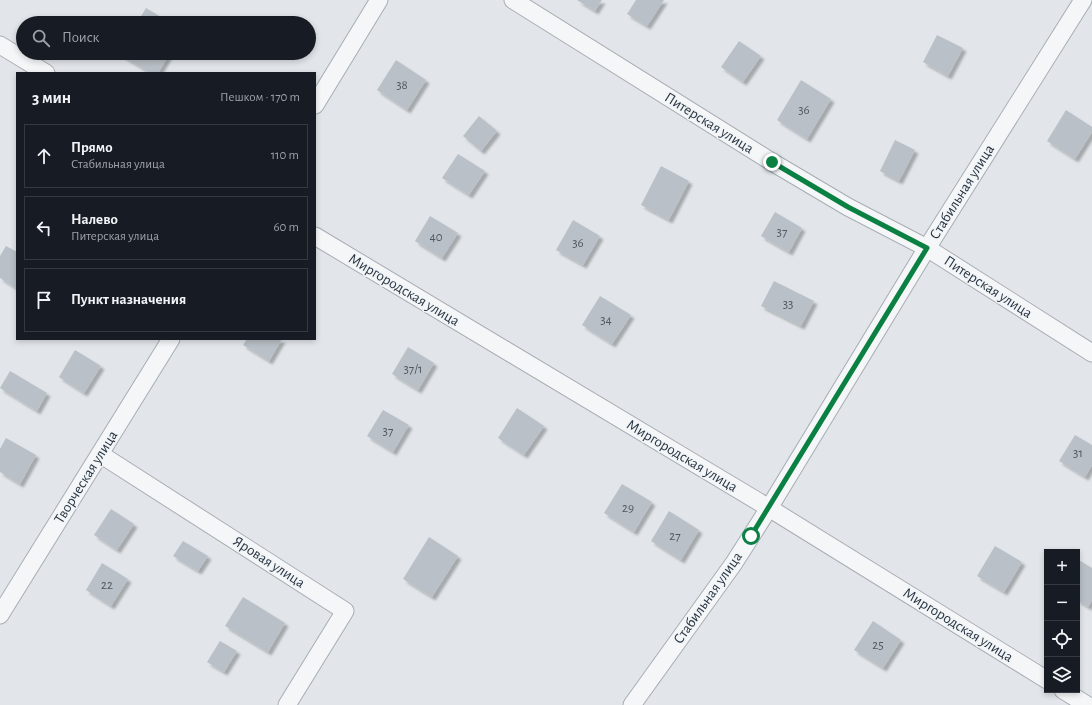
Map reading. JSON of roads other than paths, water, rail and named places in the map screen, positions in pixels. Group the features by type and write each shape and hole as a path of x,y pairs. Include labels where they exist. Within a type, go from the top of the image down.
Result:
{"street":[{"path":"316,103 379,0"},
{"name":"Питерская улица","path":"513,0 772,162 848,207 927,248 1092,353"},
{"name":"Стабильная улица","path":"632,705 734,563 927,248 1082,4"},
{"path":"0,46 16,55"},
{"path":"24,60 44,72"},
{"name":"Миргородская улица","path":"316,237 769,508 1044,678"},
{"name":"Творческая улица","path":"0,615 170,340"},
{"name":"Яровая улица","path":"100,454 345,611 287,705"},
{"path":"1068,693 1087,705"}]}
